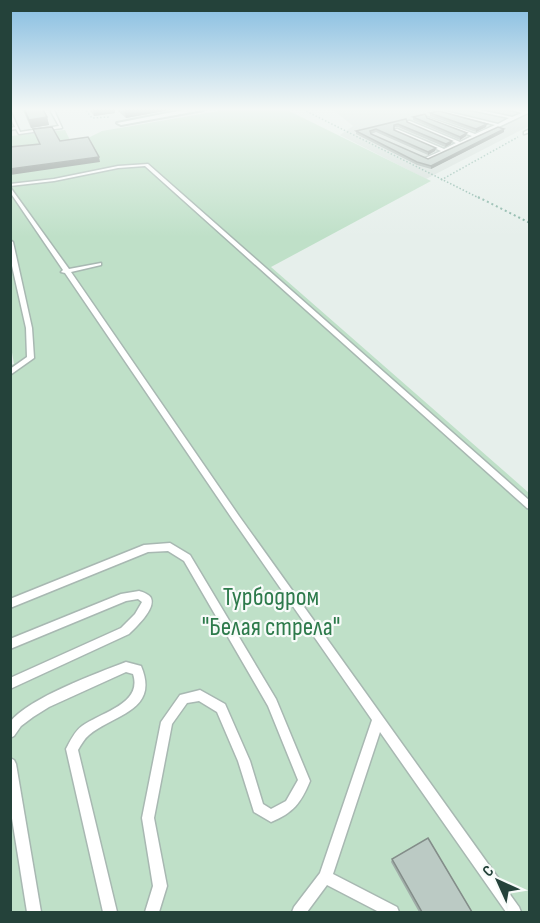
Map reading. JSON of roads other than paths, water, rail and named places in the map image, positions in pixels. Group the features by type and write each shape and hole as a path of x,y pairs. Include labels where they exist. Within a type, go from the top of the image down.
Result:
{"lane":[{"path":"417,155 428,159 445,151"},
{"path":"514,912 12,192 54,180 118,167 146,165 530,506"},
{"path":"10,242 29,328 31,358 10,374"},
{"path":"66,271 99,264"},
{"path":"10,604 147,548 170,547 187,558 272,704 304,782 290,805 272,816 258,808 244,761 220,708 200,695 184,699 167,722 148,818 160,886 152,912"},
{"path":"10,644 125,597 139,595 147,600 138,619 125,631 10,684"},
{"path":"10,732 15,723 31,710 126,667 137,670 141,678 140,693 126,708 84,731 72,749 110,912"},
{"path":"299,912 325,877 378,720"},
{"path":"10,764 34,912"},
{"path":"325,877 392,912"}],"park label":[{"name":"Турбодром \"Белая стрела\"","path":"271,612"}]}
